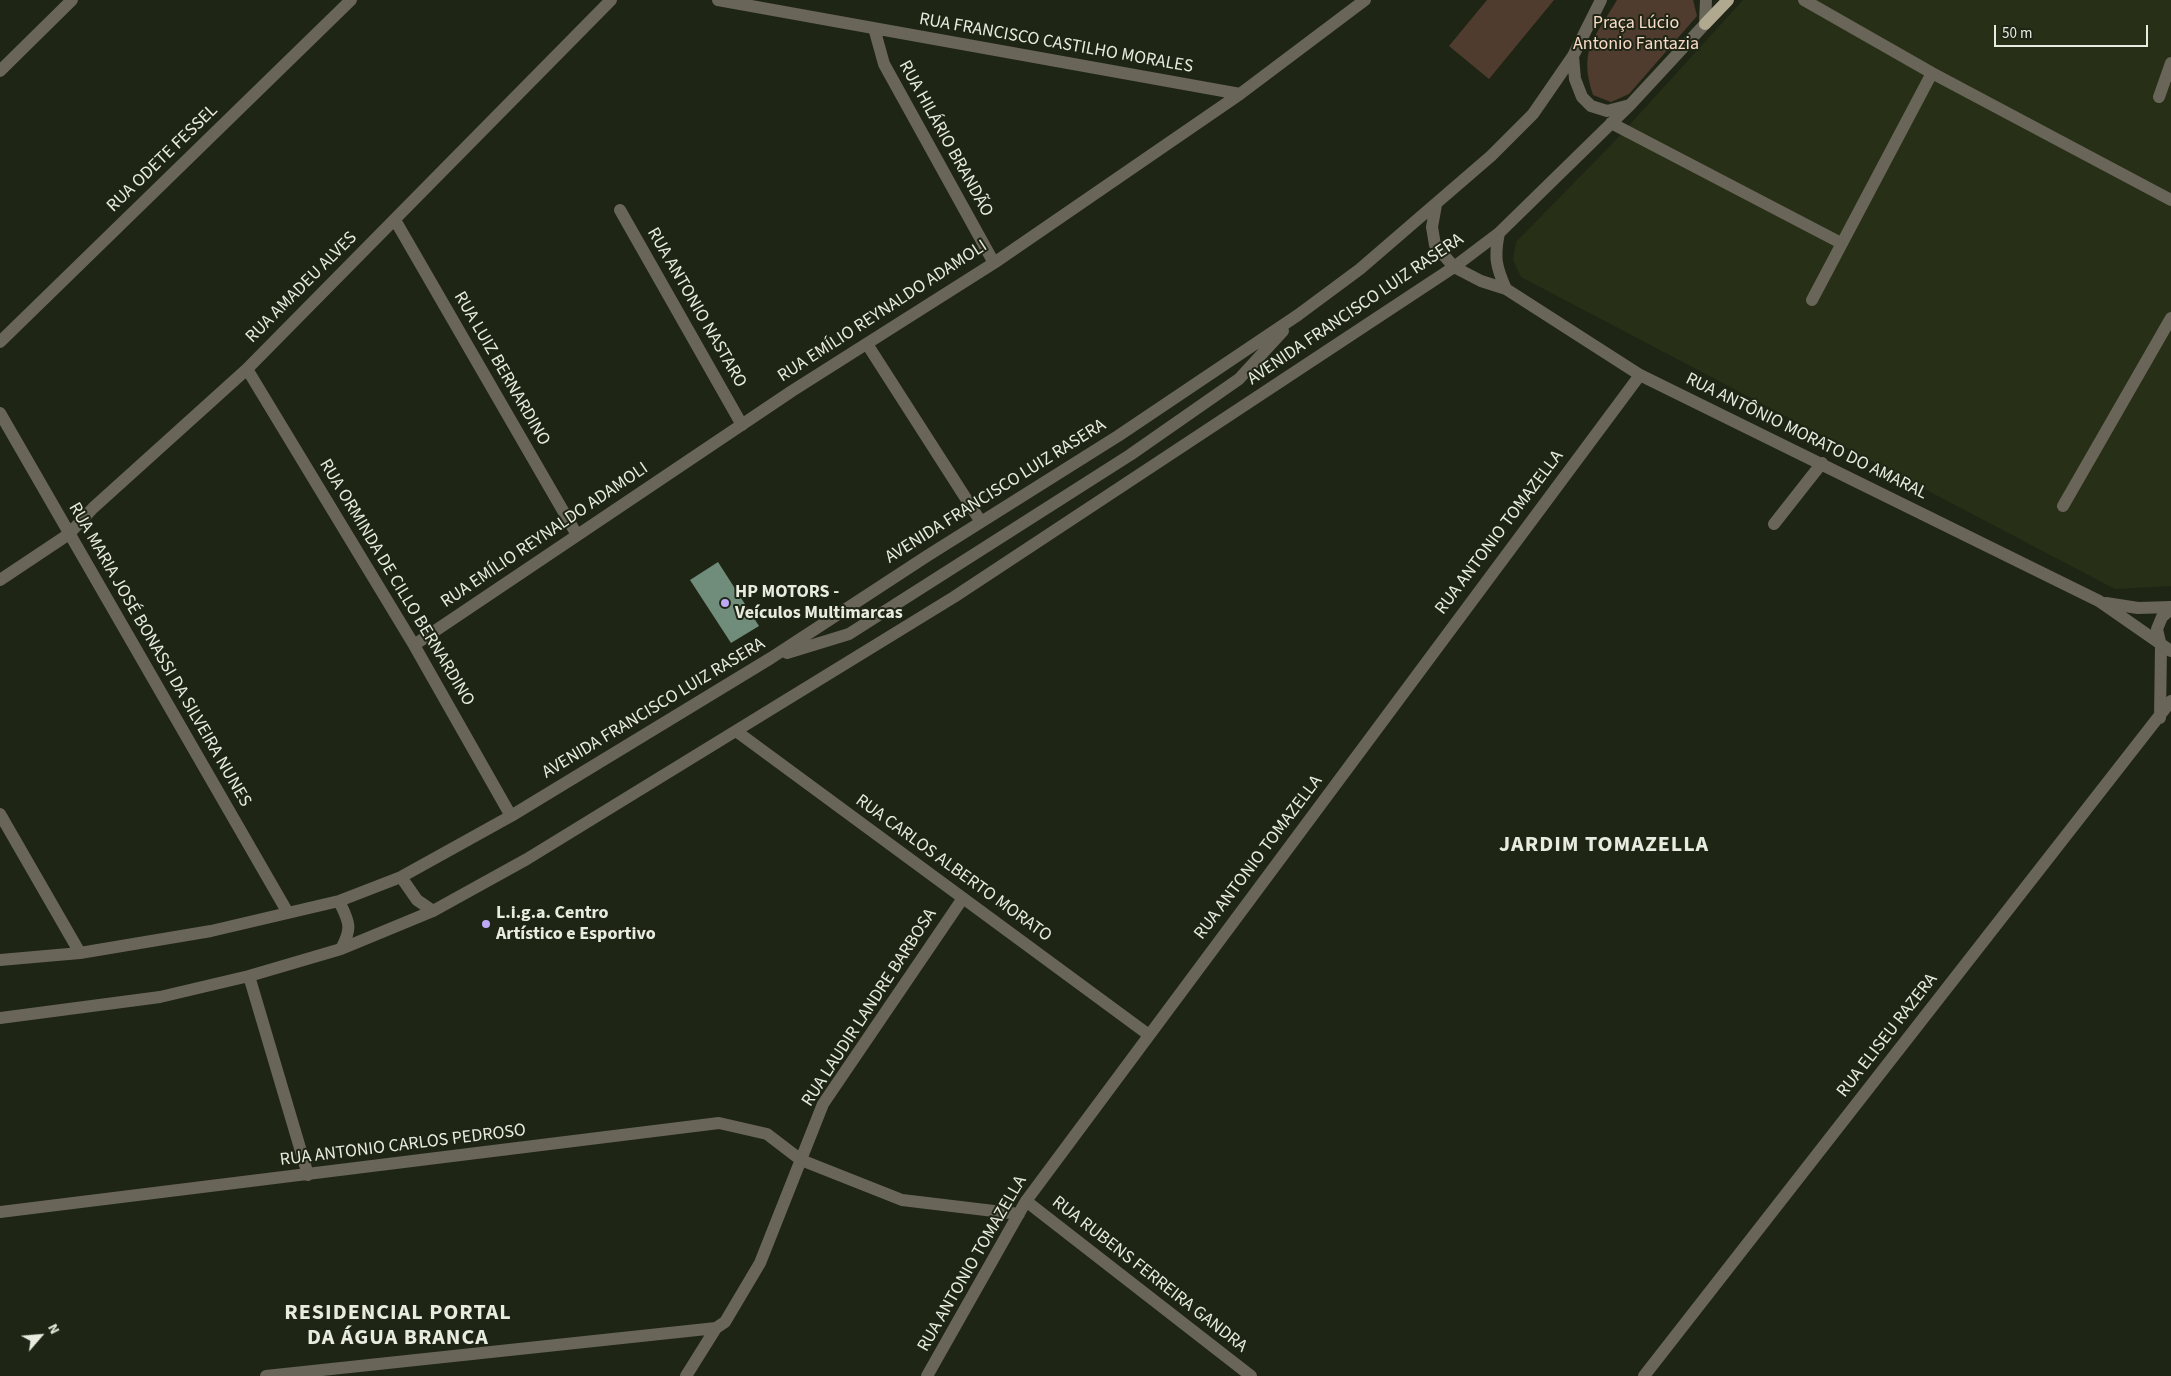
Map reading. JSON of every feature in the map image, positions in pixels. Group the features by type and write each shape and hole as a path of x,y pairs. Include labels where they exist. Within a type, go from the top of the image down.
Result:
{"main road":[{"path":"1705,24 1728,0"}],"street":[{"path":"0,70 72,0"},
{"name":"RUA ODETE FESSEL","path":"0,342 351,0"},
{"name":"RUA AMADEU ALVES","path":"0,580 69,534 93,508 247,369 611,0"},
{"name":"RUA FRANCISCO CASTILHO MORALES","path":"718,0 1240,94"},
{"name":"RUA EMÍLIO REYNALDO ADAMOLI","path":"414,645 742,425 994,263 1240,94 1365,0"},
{"name":"AVENIDA FRANCISCO LUIZ RASERA","path":"0,960 80,953 211,931 339,900 400,877 511,816 771,658 1118,436 1298,315 1360,269 1436,206 1491,156 1533,114 1573,56 1600,0"},
{"path":"1804,0 1932,73 2171,200"},
{"path":"1705,24 1708,4"},
{"name":"AVENIDA FRANCISCO LUIZ RASERA","path":"0,1018 160,997 250,976 341,949 433,911 527,859 877,642 954,597 1134,480 1454,267 1499,233 1630,105 1705,24"},
{"name":"RUA HILÁRIO BRANDÃO","path":"874,28 884,64 994,263"},
{"path":"1573,56 1575,79 1582,97 1591,106 1607,111 1630,105"},
{"path":"2159,97 2171,63"},
{"path":"1812,300 1932,73"},
{"path":"1611,123 1841,243"},
{"path":"1436,206 1432,227 1435,245 1454,267"},
{"name":"RUA ANTONIO NASTARO","path":"620,210 742,425"},
{"name":"RUA LUIZ BERNARDINO","path":"395,220 577,535"},
{"path":"1499,233 1495,252 1497,270 1506,289"},
{"name":"RUA ANTÔNIO MORATO DO AMARAL","path":"1454,267 1481,281 1506,289 1640,375 2099,601 2166,648"},
{"path":"771,658 849,634 1130,455 1239,379 1298,315"},
{"path":"2063,506 2171,318"},
{"path":"867,344 981,522"},
{"name":"RUA ORMINDA DE CILLO BERNARDINO","path":"247,369 414,645 511,816"},
{"name":"RUA ANTONIO TOMAZELLA","path":"933,1374 1026,1201 1640,375"},
{"name":"RUA MARIA JOSÉ BONASSI DA SILVEIRA NUNES","path":"0,413 288,913"},
{"path":"1774,524 1822,463"},
{"name":"RUA ANTÔNIO MORATO DO AMARAL","path":"2099,601 2138,608 2171,608"},
{"path":"2160,718 2166,648 2157,634 2158,622 2171,608"},
{"name":"RUA ELISEU RAZERA","path":"1644,1376 2160,718 2171,701"},
{"name":"RUA CARLOS ALBERTO MORATO","path":"736,731 1149,1035"},
{"path":"0,814 80,953"},
{"path":"400,877 417,900 433,911"},
{"name":"RUA LAUDIR LANDRE BARBOSA","path":"686,1376 716,1328 724,1322 760,1263 823,1104 963,898"},
{"path":"339,900 349,927 349,934 341,949"},
{"path":"250,976 308,1175"},
{"name":"RUA ANTONIO CARLOS PEDROSO","path":"0,1212 719,1124 767,1134 801,1160 902,1200 1019,1214"},
{"name":"RUA RUBENS FERREIRA GANDRA","path":"1026,1201 1251,1376"},
{"path":"266,1376 716,1328"}],"shaded area":[{"path":"1743,0 2171,0 2171,586 2115,589 1521,277 1513,260 1516,242 1613,143"}],"green space":[{"path":"1487,0 1554,0 1489,79 1449,46"},
{"name":"Praça Lúcio Antonio Fantazia","path":"1617,0 1693,0 1697,16 1629,94 1611,102 1593,95 1587,66 1591,44"}],"building":[{"name":"HP MOTORS - Veículos Multimarcas","path":"718,562 759,626 731,643 690,580"}],"place":[{"name":"HP MOTORS - Veículos Multimarcas","path":"725,603"},
{"name":"L.i.g.a. Centro Artístico e Esportivo","path":"486,924"}],"district":[{"name":"JARDIM TOMAZELLA","path":"1604,846"},
{"name":"RESIDENCIAL PORTAL DA ÁGUA BRANCA","path":"398,1326"}]}
